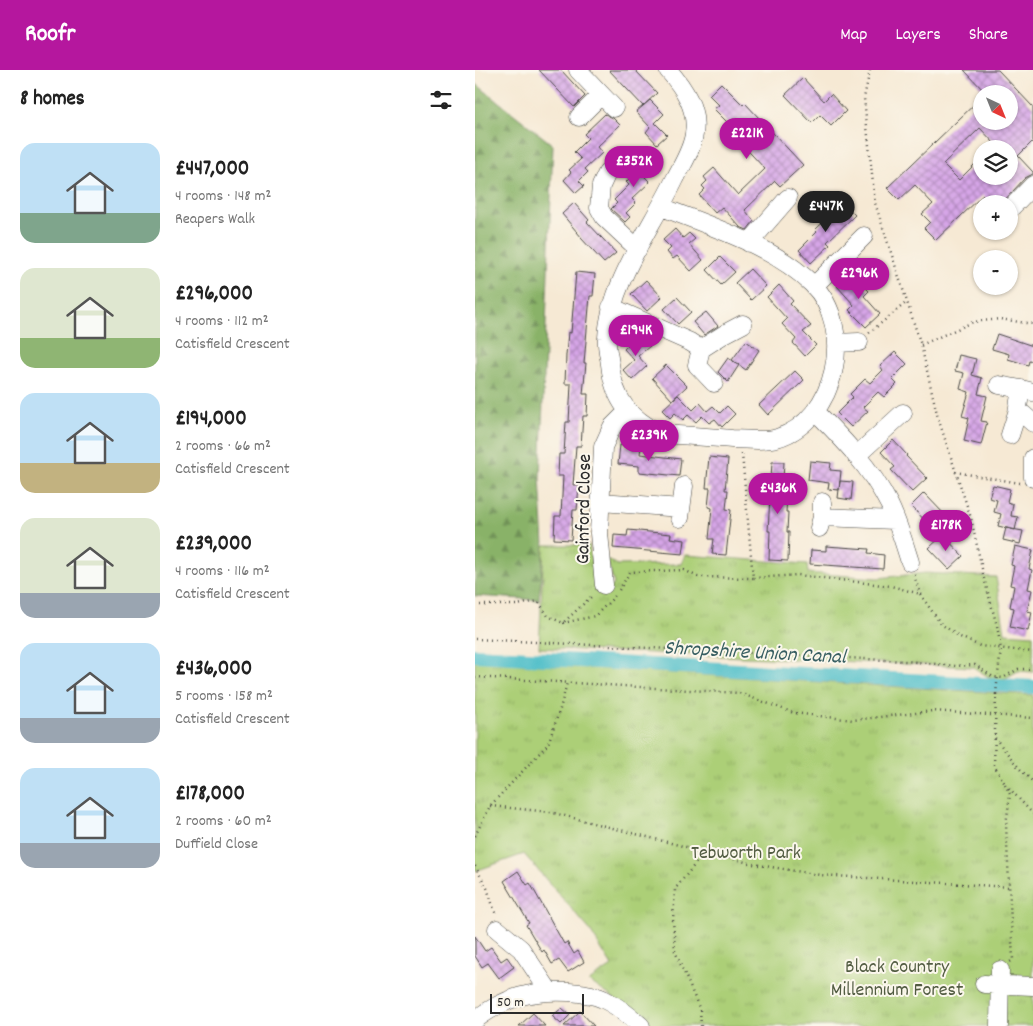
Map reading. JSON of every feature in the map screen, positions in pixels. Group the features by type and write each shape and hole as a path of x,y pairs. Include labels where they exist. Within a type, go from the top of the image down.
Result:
{"street":[{"path":"578,70 614,108"},
{"path":"662,207 749,243 793,267 814,286 826,304 832,320 836,343 835,364 830,386 823,401 795,431 775,439 758,440 660,434 628,412 618,396 610,368 607,339 611,307 620,283 662,207 691,147 694,134 691,105 683,88 668,70"},
{"path":"579,117 601,95"},
{"path":"617,169 601,186 599,208 604,217 638,249"},
{"path":"1018,201 1033,185"},
{"path":"749,243 788,198"},
{"path":"814,286 864,236"},
{"path":"611,307 690,342 701,349"},
{"path":"714,383 697,365 701,349 743,324"},
{"path":"836,343 859,342"},
{"path":"999,385 1027,390 1010,435"},
{"path":"815,411 838,434 866,468 889,504 909,562"},
{"name":"Gainford Close","path":"604,585 599,534 603,447 612,427 628,412"},
{"path":"856,456 903,413"},
{"path":"1017,413 1024,415 1033,423"},
{"path":"1030,481 1033,458"},
{"path":"601,502 680,514 684,486"},
{"path":"821,516 895,520"},
{"path":"497,929 521,949 549,991"},
{"path":"999,1026 995,979 1033,986"},
{"path":"475,1020 506,1000 525,994 549,991 585,994 603,999 619,1008 641,1026"}],"path":[{"path":"870,71 864,98 875,203 921,344 938,418 971,518 1001,649 996,694 994,765 1010,794 1006,825 1013,960 995,979"},
{"path":"859,342 907,302"},
{"path":"921,344 973,322 1000,319 1033,324"},
{"path":"742,452 753,578"},
{"path":"955,472 1030,481"},
{"path":"909,562 919,594 941,624 960,637 980,646 1033,652"},
{"path":"475,605 517,605 538,601 548,616 563,623 595,616 613,599 631,572 684,570 698,577 753,578 798,575 891,586 919,594"},
{"path":"563,623 604,585"},
{"path":"475,639 906,661 956,666 975,665 993,677 1003,678 1018,669 1033,669"},
{"path":"475,678 739,693 794,713 853,720 933,711 1033,718"},
{"path":"475,835 490,806 548,744 567,683"},
{"path":"994,737 1033,782"},
{"path":"1005,784 1033,814"},
{"path":"490,806 550,812 753,864 820,875 1009,887"},
{"path":"701,1026 700,1010 675,951 673,920 675,889 705,852"},
{"path":"475,866 487,888 496,914 497,929"}],"green space":[{"path":"475,83 553,145 540,478 544,545 539,600 475,596"},
{"path":"544,545 589,545 596,592 604,596 614,584 607,559 617,565 681,564 685,555 807,564 808,573 878,578 925,573 996,577 1005,633 1033,635 1033,672 1018,671 1004,679 992,679 973,667 539,648"},
{"name":"Tebworth Park","path":"475,661 1033,695 1033,1026 650,1026 646,1021 589,981 612,966 589,929 524,854 475,871"}],"building":[{"path":"539,70 561,70 585,96 574,107"},
{"path":"609,70 635,70 657,93 643,106"},
{"path":"964,70 998,70 1012,85 978,85"},
{"path":"803,78 824,101 831,94 846,111 831,126 820,115 812,123 785,95"},
{"path":"721,83 743,105 745,103 803,165 780,186 775,181 745,210 754,221 747,230 740,227 722,207 715,213 699,195 705,189 702,186 707,181 704,177 714,168 738,195 765,169 726,127 729,124 714,109 719,105 709,95"},
{"path":"1018,91 1033,107 1033,141 1018,156 1018,140 991,140 982,130 1018,130"},
{"path":"650,100 664,114 655,123 667,135 657,144 646,132 650,127 636,112"},
{"path":"973,106 973,130 978,130 943,164 959,180 973,166 973,185 1018,185 1018,156 1033,172 1009,195 973,195 973,205 936,240 924,228 930,222 922,214 933,204 915,185 899,200 887,188"},
{"path":"605,114 613,118 620,125 597,147 602,153 585,169 588,172 579,181 584,186 576,193 564,180 571,172 569,170 581,159 574,152 588,138 584,134"},
{"path":"647,154 657,165 645,177 650,182 632,199 636,203 626,213 630,217 625,222 611,209 617,203 614,200 629,185 626,182 638,170 635,166"},
{"path":"574,203 589,220 587,222 616,253 604,263 562,214"},
{"path":"843,203 855,215 827,242 830,245 811,263 799,250 817,232 815,230"},
{"path":"675,229 683,238 689,233 695,239 689,244 703,260 691,271 677,256 673,259 667,252 671,248 663,240"},
{"path":"720,257 735,272 721,285 707,270"},
{"path":"750,269 766,286 751,300 735,283"},
{"path":"576,272 595,274 593,296 590,296 584,363 586,363 583,394 588,394 587,416 583,416 581,446 576,446 573,485 579,485 577,510 573,510 571,540 554,539 555,516 561,516 563,476 558,476 559,454 564,454 566,422 569,422 571,384 565,384 566,355 568,332 571,333"},
{"path":"851,273 869,291 864,296 880,314 866,327 849,310 854,305 837,286"},
{"path":"646,280 662,297 647,311 631,294"},
{"path":"779,285 793,301 790,304 811,326 803,332 816,345 805,356 793,343 796,339 782,324 787,319 767,297"},
{"path":"677,297 691,312 678,324 664,309"},
{"path":"706,312 718,326 704,335 693,322"},
{"path":"997,334 1033,346 1033,362 1029,361 1028,365 1008,359 1009,354 992,349"},
{"path":"639,335 650,346 638,356 647,366 632,380 623,370 634,360 624,349"},
{"path":"746,341 759,350 746,370 732,360"},
{"path":"895,352 907,364 892,379 897,384 884,397 878,392 863,407 868,411 851,427 837,413 853,397 850,394 865,379 870,383 883,370 880,366"},
{"path":"959,355 976,359 972,375 982,378 978,394 987,396 981,421 987,422 981,445 964,441 969,418 962,416 969,392 960,389 964,373 955,371"},
{"path":"728,358 739,365 728,382 718,372"},
{"path":"666,365 687,386 672,400 652,378"},
{"path":"795,371 804,380 768,415 759,405"},
{"path":"678,395 693,410 700,403 707,411 713,406 720,413 727,406 735,414 722,427 715,419 709,423 702,416 696,422 688,415 683,420 675,413 670,418 662,410"},
{"path":"893,440 927,478 912,492 891,470 895,467 881,452"},
{"path":"620,445 641,447 640,454 681,459 679,476 639,472 639,466 618,464"},
{"path":"709,457 728,459 725,490 728,490 726,509 731,510 726,555 712,554 714,539 709,539 712,508 708,507 710,488 706,488"},
{"path":"810,461 831,463 830,470 841,471 839,490 828,489 829,483 808,480"},
{"path":"772,462 784,462 783,480 788,480 786,512 788,512 787,532 789,532 788,561 769,560 770,531 768,531"},
{"path":"840,481 853,482 851,500 838,498"},
{"path":"993,485 1010,489 1007,502 1013,504 1011,516 1018,517 1015,530 998,526 1001,514 994,512 997,500 989,498"},
{"path":"924,493 946,516 933,529 911,506"},
{"path":"1006,528 1023,531 1020,544 1003,540"},
{"path":"628,530 671,534 670,538 685,540 683,554 613,548 614,535 627,536"},
{"path":"943,535 963,556 949,569 929,548"},
{"path":"826,546 869,549 868,553 884,555 883,569 810,564 811,550 826,551"},
{"path":"1015,546 1033,550 1029,569 1032,570 1028,589 1032,590 1027,611 1032,612 1028,631 1010,627 1014,608 1010,607 1014,586 1010,585 1014,566 1011,565"},
{"path":"518,871 527,885 530,883 564,944 567,942 574,954 578,951 584,962 568,972 559,960 552,964 544,950 542,952 526,925 529,923 504,881"},
{"path":"475,936 485,951 491,947 501,961 507,957 514,967 499,978 488,963 482,967 475,956"},
{"path":"562,1008 570,1015 561,1024 552,1016"},
{"path":"580,1011 594,1026 564,1026"},
{"path":"533,1013 545,1026 519,1026"}],"waterway":[{"name":"Shropshire Union Canal","path":"475,655 1033,687"}],"park label":[{"name":"Black Country Millennium Forest","path":"897,976"}]}
